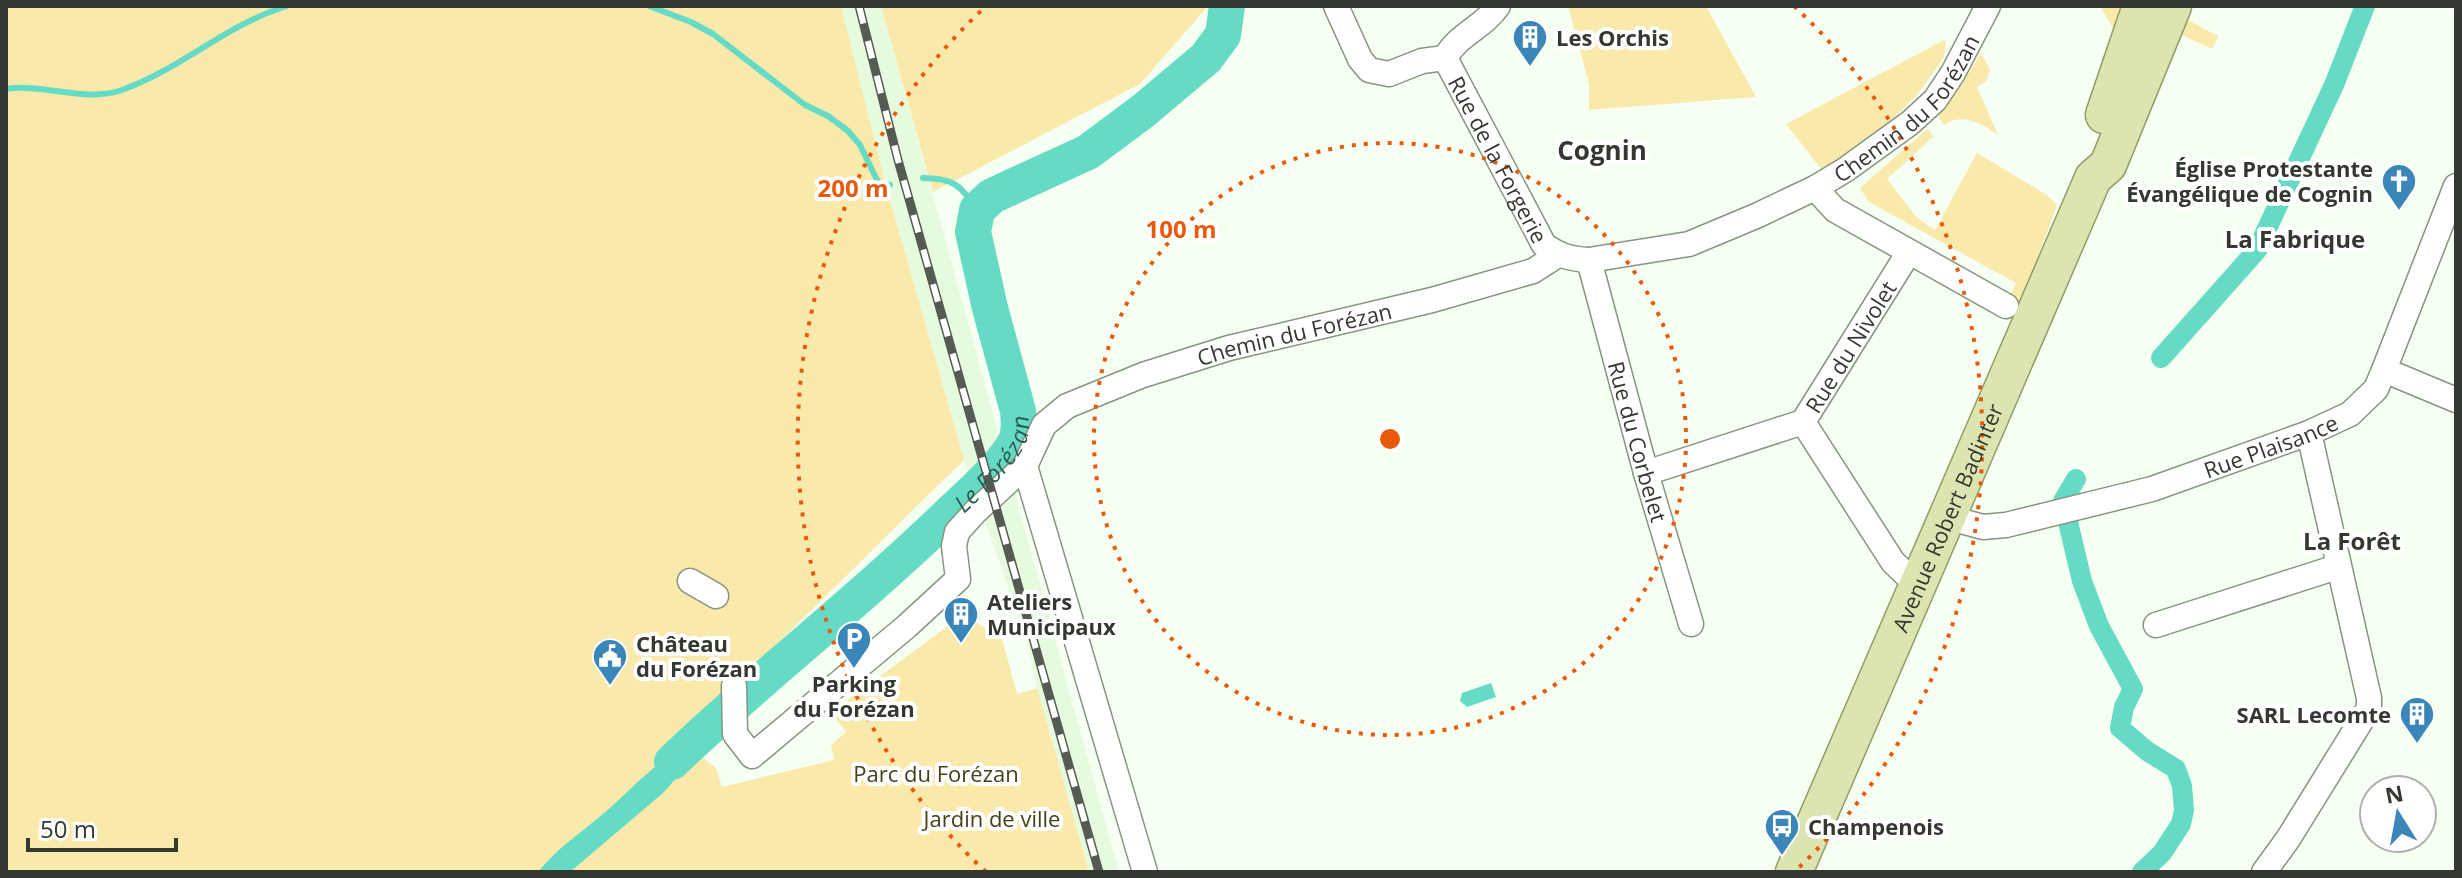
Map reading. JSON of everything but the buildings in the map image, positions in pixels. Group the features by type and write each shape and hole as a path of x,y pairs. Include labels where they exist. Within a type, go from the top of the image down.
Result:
{"main road":[{"path":"2093,178 2095,143 2141,6"},
{"path":"2093,178 2108,165 2173,6"},
{"name":"Avenue Robert Badinter","path":"1797,864 2093,178"}],"street":[{"name":"Rue de la Forgerie","path":"1336,6 1360,59 1369,70 1389,74 1422,61 1445,58"},
{"name":"Rue de la Forgerie","path":"1445,58 1453,43 1492,15 1498,6"},
{"name":"Chemin du Forézan","path":"734,686 735,734 752,756 958,579 954,546 957,532 1025,466 1036,437 1052,416 1083,399 1143,375 1229,348 1432,300 1533,271 1558,255 1589,260 1689,244 1756,216 1845,170 1901,130 1935,100 1953,73 1988,6"},
{"name":"Rue de la Forgerie","path":"1445,58 1544,245 1558,255"},
{"name":"Rue Plaisance","path":"1946,517 1983,527 2006,525 2152,489 2309,433 2350,414 2376,389 2456,186"},
{"path":"1815,188 1835,210 2006,306"},
{"name":"Rue du Nivolet","path":"1646,473 1803,422 1909,252"},
{"name":"Rue du Corbelet","path":"1589,260 1646,473 1691,624"},
{"path":"2384,370 2456,400"},
{"path":"1803,422 1893,562 1917,585"},
{"path":"2264,872 2369,708 2309,433"},
{"path":"1025,466 1145,872"},
{"path":"2156,625 2337,567"},
{"path":"690,581 716,596"}],"shaded area":[{"path":"841,6 881,6 1119,872 1089,872 1037,688 1028,645 964,460 885,182"}],"green space":[{"path":"6,6 841,6 885,182 964,460 714,706 715,742 702,757 716,768 722,787 834,760 831,745 846,732 824,704 835,696 842,704 963,615 1002,638 1017,694 1037,688 1089,872 6,872"},
{"path":"881,6 1208,6 1140,84 933,192"},
{"path":"1568,6 1706,6 1756,97 1589,110 1589,84"},
{"path":"2100,6 2124,6 2116,33"},
{"path":"2186,19 2218,36 2212,49 2179,34"},
{"path":"1946,39 1944,57 1918,94 1875,137 1822,170 1786,124"},
{"path":"1981,53 1990,70 1986,81 1977,87 1998,135 1965,120 1944,125 1938,116"},
{"path":"1927,129 1934,136 1887,179 1917,218 1935,230 1977,153 2047,195 2057,205 2018,303 2009,298 2016,283 1869,202 1860,188"}],"water":[{"path":"1491,683 1496,697 1467,707 1460,701 1462,693"},
{"path":"704,723 714,736 663,793 570,872 538,872 652,769 660,763 664,765"}],"waterway":[{"path":"6,89 35,88 79,94 122,90 164,71 244,24 287,6"},
{"path":"649,6 713,34 805,105 828,116 860,145 877,180 890,185"},
{"name":"Le Forézan","path":"672,762 913,549 1003,460 1016,441 1018,411 973,232 977,210 992,196 1088,152 1143,111 1206,58 1223,35 1227,6"},
{"path":"2161,358 2257,250 2334,85 2365,6"},
{"path":"923,178 942,179 955,185 977,210"},
{"path":"2076,479 2063,501 2082,581 2099,626 2133,689 2124,707 2120,728 2147,751 2176,769 2182,786 2184,810 2181,824 2162,853 2142,872"}],"railway":[{"path":"859,6 898,160 1099,872"}],"place":[{"name":"Les Orchis","path":"1530,68"},
{"name":"Église Protestante Évangélique de Cognin","path":"2399,212"},
{"name":"Ateliers Municipaux","path":"961,645"},
{"name":"Parking du Forézan","path":"854,670"},
{"name":"Château du Forézan","path":"610,687"},
{"name":"SARL Lecomte","path":"2417,745"},
{"name":"Champenois","path":"1782,857"}],"district":[{"name":"Cognin","path":"1602,150"},
{"name":"La Fabrique","path":"2295,238"},
{"name":"La Forêt","path":"2352,540"}],"park label":[{"name":"Parc du Forézan","path":"936,773"},
{"name":"Jardin de ville","path":"992,818"}]}
